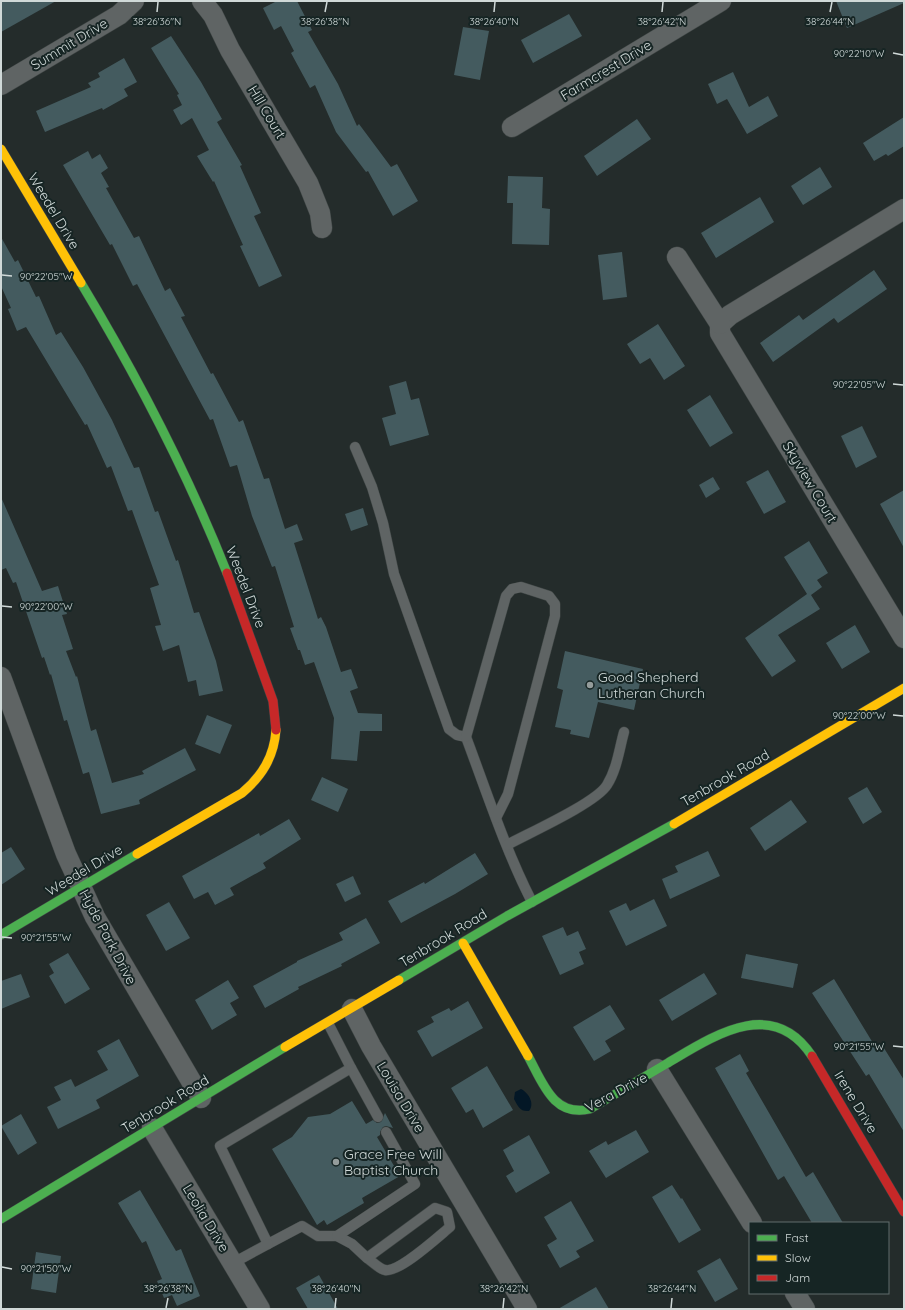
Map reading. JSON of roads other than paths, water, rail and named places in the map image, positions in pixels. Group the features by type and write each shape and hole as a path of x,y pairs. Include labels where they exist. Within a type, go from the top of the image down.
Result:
{"street":[{"name":"Summit Drive","path":"1,85 119,15 134,1"},
{"name":"Hill Court","path":"202,1 213,16 230,50 308,183 318,208 322,228"},
{"name":"Farmcrest Drive","path":"512,127 721,1"},
{"name":"Weedel Drive","path":"1,149 117,345 164,431 230,582 267,682 277,716 276,736 272,756 259,778 250,788 1,935"},
{"path":"720,324 730,314 904,208"},
{"name":"Skyview Court","path":"678,257 720,324 720,333 904,638"},
{"name":"Hyde Park Drive","path":"1,677 66,854 103,934 201,1098"},
{"name":"Tenbrook Road","path":"1,1219 201,1098 532,902 667,828 904,688"},
{"name":"Vera Drive","path":"463,943 552,1098 560,1106 571,1111 581,1112 590,1109 657,1069 751,1222"},
{"name":"Louisa Drive","path":"352,1009 371,1046 527,1309"},
{"name":"Irene Drive","path":"657,1069 707,1040 732,1029 760,1024 780,1028 791,1033 806,1047 819,1067 904,1212"},
{"name":"Leolia Drive","path":"152,1128 260,1309"},
{"path":"796,1294 804,1309"}],"lane":[{"path":"354,447 372,487 383,523 394,574 449,729 457,735 466,737"},
{"path":"496,818 508,794 555,616 555,604 550,596 521,587 512,589 506,596 466,737 496,818 518,874 532,902"},
{"path":"507,845 594,798 606,786 614,771 624,732"},
{"path":"328,1023 378,1118"},
{"path":"268,1244 220,1146 351,1068"},
{"path":"337,1236 415,1184 386,1132"},
{"path":"447,1212 463,1202"},
{"path":"367,1258 435,1208 447,1212"},
{"path":"233,1263 302,1226 318,1236 337,1236 352,1244 367,1258 384,1270 392,1269 422,1251 450,1227 447,1212"}],"water":[{"path":"521,1089 530,1099 531,1108 529,1111 523,1111 514,1099 515,1092"}],"place":[{"name":"Good Shepherd Lutheran Church","path":"590,685"},
{"name":"Grace Free Will Baptist Church","path":"336,1162"}]}
